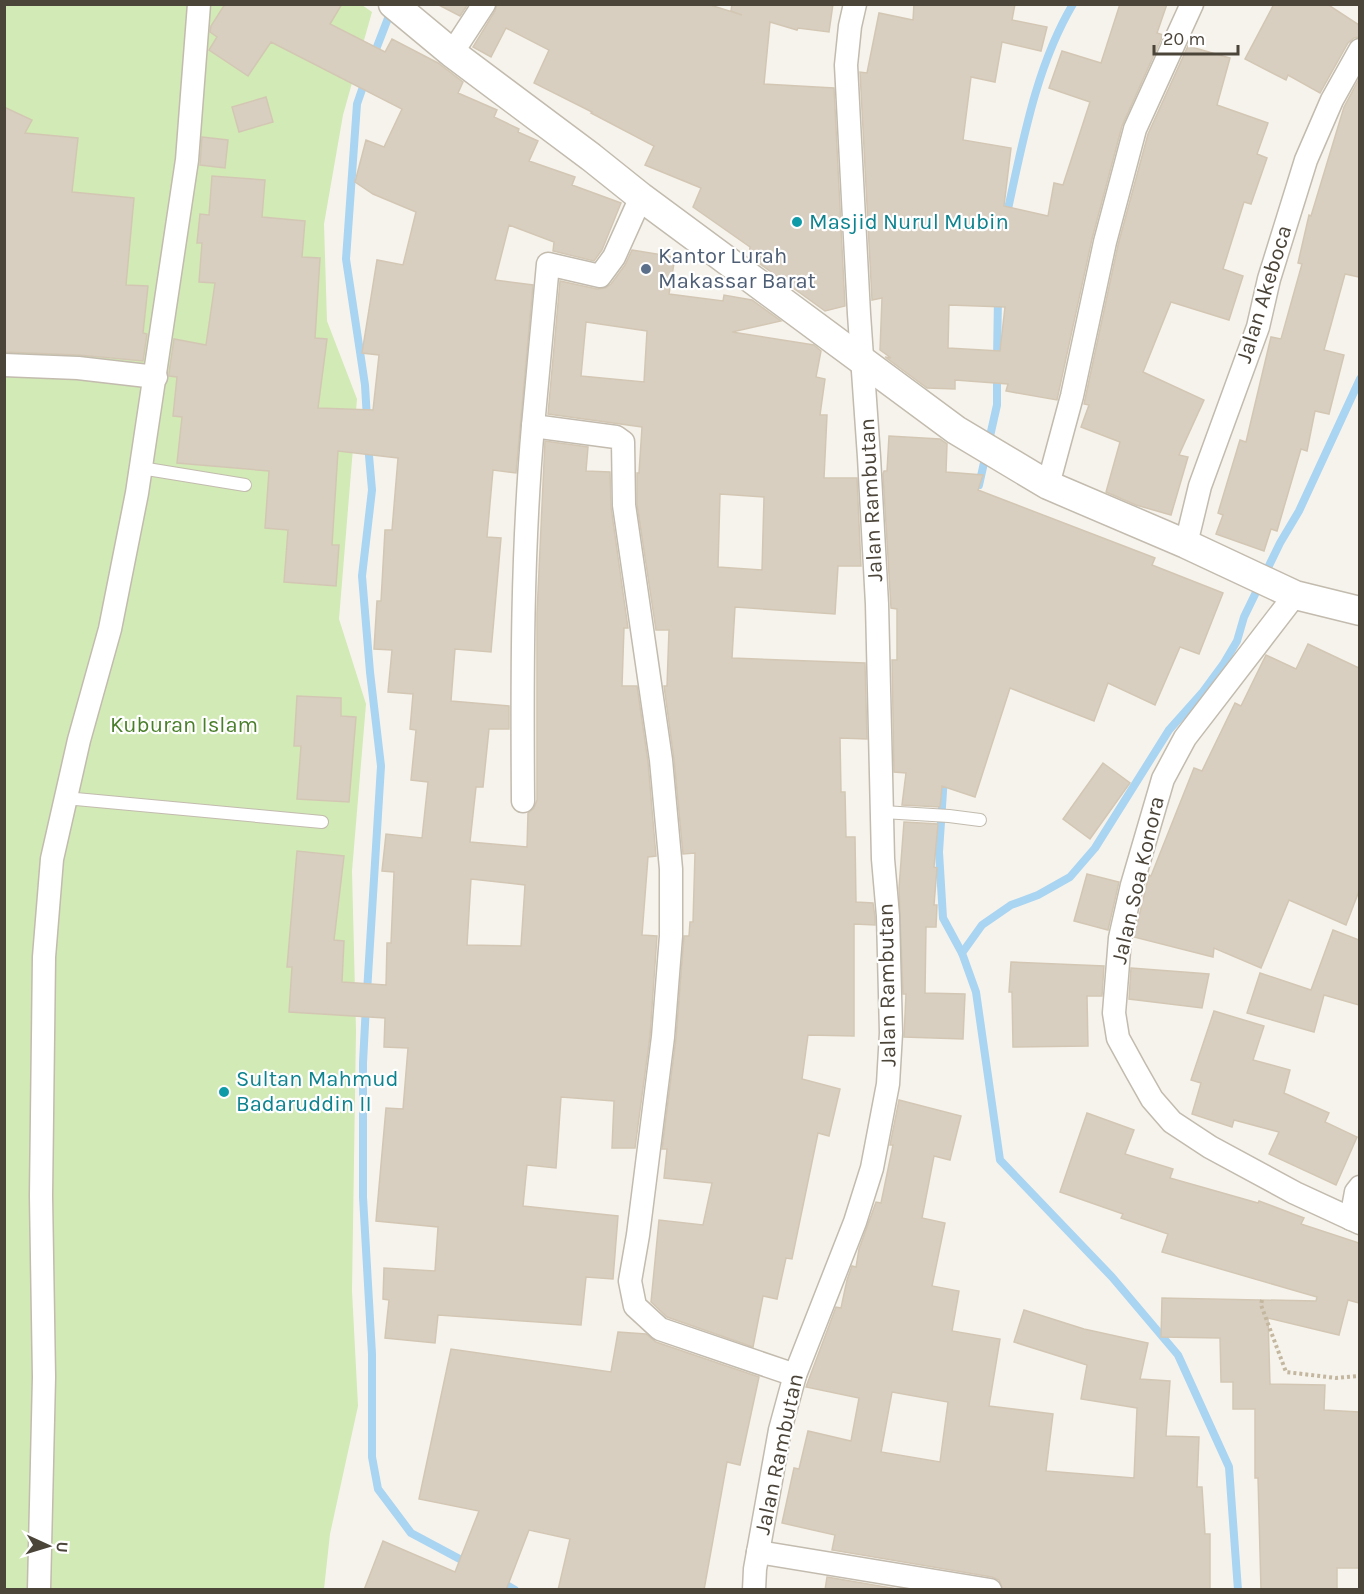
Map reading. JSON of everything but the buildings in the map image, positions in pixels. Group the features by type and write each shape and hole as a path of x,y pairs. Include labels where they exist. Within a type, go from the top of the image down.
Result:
{"street":[{"path":"39,1590 44,1377 41,1196 44,957 52,860 79,740 111,629 141,468 190,134 199,4"},
{"path":"393,4 452,53 641,197 956,430 1048,485 1186,544 1284,590 1359,610"},
{"path":"452,53 484,4"},
{"name":"Jalan Rambutan","path":"754,1590 758,1552 780,1430 795,1375 855,1222 872,1168 888,1084 891,1033 877,604 846,65 855,4"},
{"path":"1048,485 1072,396 1105,242 1135,129 1192,4"},
{"name":"Jalan Akeboca","path":"1186,544 1200,486 1258,327 1269,279 1302,171 1317,131 1359,50"},
{"path":"523,801 522,615 526,506 548,264 600,276 614,257 641,197"},
{"path":"4,365 78,368 156,377"},
{"path":"533,426 616,437 623,441 624,505 661,760 671,869 671,936 663,1037 630,1281 634,1306 660,1329 795,1375"},
{"name":"Jalan Soa Konora","path":"1284,590 1185,738 1163,779 1132,885 1120,938 1114,1013 1118,1038 1152,1100 1172,1122 1210,1147 1295,1193 1355,1221"},
{"path":"1355,1221 1356,1192 1359,1186"},
{"path":"758,1552 990,1590"}],"lane":[{"path":"141,468 245,485"},
{"path":"65,798 322,822"},
{"path":"883,812 980,820"}],"path":[{"path":"1262,1300 1261,1305 1286,1372 1336,1378 1359,1376"}],"green space":[{"name":"Kuburan Islam","path":"5,5 362,5 372,12 343,115 324,224 327,321 357,399 339,619 366,704 352,871 356,1031 352,1291 358,1406 330,1534 324,1589 5,1590"}],"waterway":[{"path":"1006,218 1039,81 1073,4"},
{"path":"373,57 392,8"},
{"path":"366,78 357,104 346,259 365,385 367,419"},
{"path":"997,361 998,296"},
{"path":"979,485 997,405 997,374"},
{"path":"1238,1590 1229,1467 1178,1355 1112,1277 1000,1160 976,992 962,953 982,925 1011,905 1038,895 1070,877 1095,848 1169,730 1202,693 1224,663 1237,641 1244,617 1280,543 1299,511 1360,379"},
{"path":"367,992 381,766 362,576 372,490 368,444"},
{"path":"944,776 939,852 943,918 962,953"},
{"path":"366,1005 363,1063 363,1197 372,1354 372,1457 378,1489 411,1533 469,1564"},
{"path":"498,1580 515,1590"}],"place":[{"name":"Masjid Nurul Mubin","path":"797,222"},
{"name":"Kantor Lurah Makassar Barat","path":"646,269"},
{"name":"Sultan Mahmud Badaruddin II","path":"224,1092"}]}
